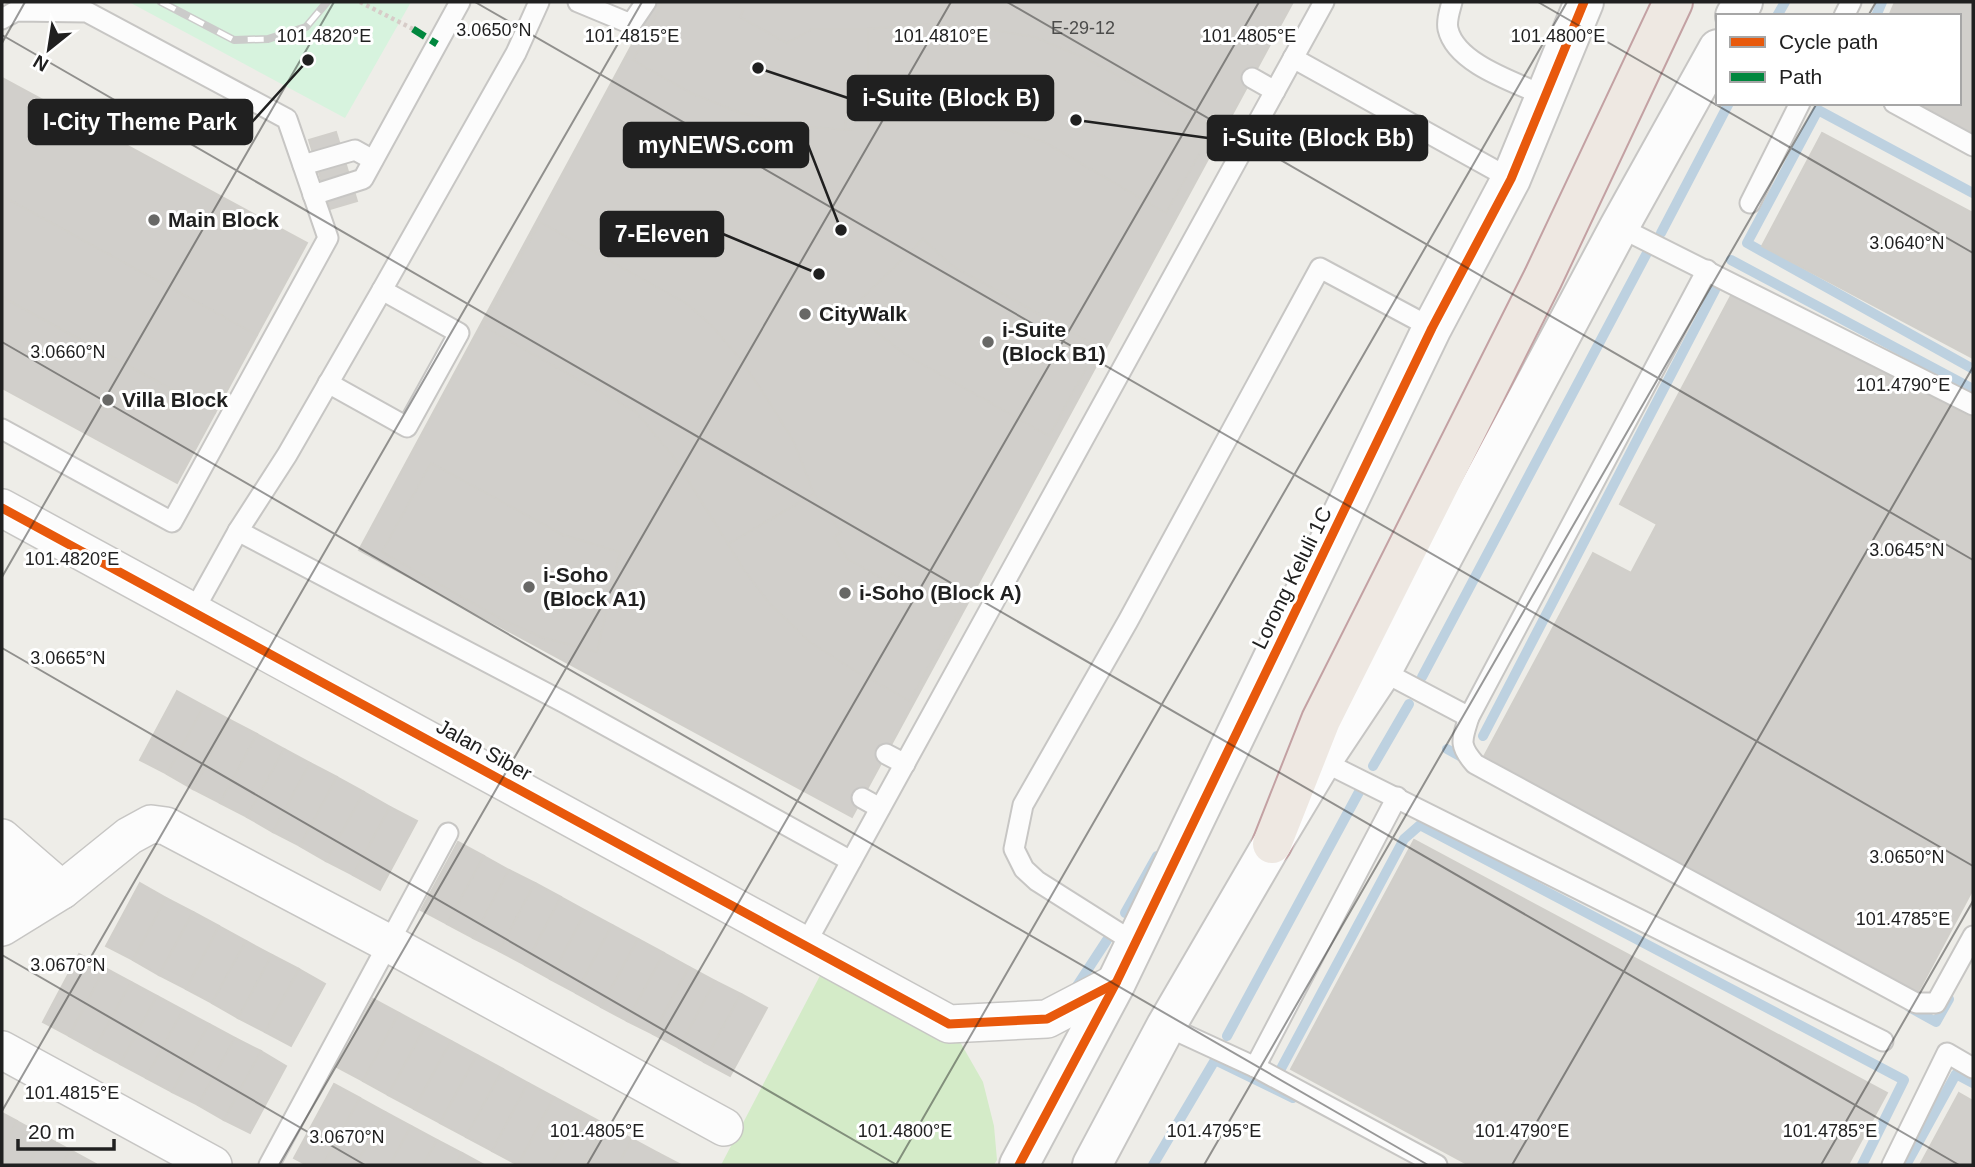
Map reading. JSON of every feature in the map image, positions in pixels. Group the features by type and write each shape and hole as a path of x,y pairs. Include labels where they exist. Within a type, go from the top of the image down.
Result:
{"highway":[{"path":"1272,844 1321,720 1543,278 1673,2"}],"street":[{"name":"Lorong Keluli 1C","path":"1019,1165 1135,943 1432,328 1511,179 1584,2"},
{"path":"1092,1165 1166,1026 1272,844 1322,761 1382,671 1619,227 1715,60"},
{"name":"Jalan Siber","path":"2,508 949,1024 1048,1018 1115,983"},
{"path":"2,880 15,919 62,890 129,836 151,824 166,826 388,943 724,1127"},
{"path":"2,838 62,890"},
{"path":"2,1051 213,1165"}],"lane":[{"path":"313,195 363,180 460,2"},
{"path":"193,612 238,531 287,455 382,290 516,53 539,2"},
{"path":"578,2 631,24 646,2"},
{"path":"805,945 1324,2"},
{"path":"1452,2 1447,26 1456,44 1473,62 1545,96"},
{"path":"2,19 16,11 87,12 287,119 328,238 172,522 2,429"},
{"path":"1293,58 1511,179"},
{"path":"1252,78 1275,91"},
{"path":"1750,203 1796,105"},
{"path":"1898,105 1973,146"},
{"path":"303,165 355,150 373,160"},
{"path":"1619,227 1973,405"},
{"path":"1135,943 1037,881 1024,869 1014,849 1023,805 1128,621 1320,268 1432,328"},
{"path":"1707,270 1469,718 1461,742 1475,764 1916,1003 1936,1003 1973,936"},
{"path":"328,383 407,427 459,334 382,290"},
{"path":"238,531 565,704 851,861"},
{"path":"1382,671 1469,718"},
{"path":"886,754 905,764"},
{"path":"1322,761 1883,1041"},
{"path":"1255,1068 1397,797"},
{"path":"862,798 880,808"},
{"path":"269,1165 448,832"},
{"path":"1166,1026 1255,1068 1437,1165"},
{"path":"1892,1165 1947,1053 1973,1068"}],"path":[{"path":"360,2 413,29"}],"green space":[{"path":"129,2 411,2 345,118"},
{"path":"824,968 959,1040 983,1082 994,1126 997,1160 994,1165 721,1165"}],"building":[{"name":"CityWalk","path":"655,2 1293,2 852,817 359,550"},
{"path":"663,2 731,2 744,9 740,17 787,43 812,29 868,29 868,76 845,76 846,130 787,125 738,112 691,93 633,60"},
{"path":"1235,2 1263,2 1257,13"},
{"path":"1895,2 1973,2 1973,143 1902,105 1961,105 1961,14 1890,14"},
{"path":"928,24 979,28 1035,37 1089,60 1214,128 1166,213 1044,142 1011,131 972,121 935,118 846,130 845,76 868,76 868,29"},
{"name":"Main Block","path":"2,78 307,243 257,335 2,196"},
{"path":"336,132 357,201 330,209 309,140"},
{"path":"1822,133 1973,213 1973,358 1762,246"},
{"path":"2,196 257,335 215,413 2,297"},
{"path":"540,222 686,303 712,326 742,361 794,442 814,494 728,544 673,456 636,412 483,326"},
{"name":"i-Suite (Block B1)","path":"923,239 951,265 1098,347 1049,436 908,356 881,336 852,308"},
{"path":"1734,290 1973,418 1973,889 1916,996 1481,762 1593,553 1631,573 1657,524 1620,504"},
{"name":"Villa Block","path":"2,297 215,413 177,483 2,388"},
{"name":"i-Soho (Block A1)","path":"431,463 563,535 620,552 597,652 541,637 507,622 382,552"},
{"name":"i-Soho (Block A)","path":"814,494 841,532 834,537 848,559 887,581 891,573 959,611 910,701 810,642 771,605 728,544"},
{"path":"177,691 204,706 167,774 140,760"},
{"path":"204,706 230,720 193,789 167,774"},
{"path":"230,720 257,734 220,803 193,789"},
{"path":"257,734 284,749 247,817 220,803"},
{"path":"284,749 310,763 273,832 247,817"},
{"path":"310,763 337,777 300,846 273,832"},
{"path":"337,777 364,792 326,861 300,846"},
{"path":"364,792 390,807 353,875 326,861"},
{"path":"390,807 417,821 380,890 353,875"},
{"path":"1414,840 1887,1093 1848,1165 1469,1165 1291,1069"},
{"path":"458,842 484,856 447,924 421,910"},
{"path":"484,856 509,870 473,938 447,924"},
{"path":"509,870 535,883 499,951 473,938"},
{"path":"140,883 166,898 133,960 106,946"},
{"path":"535,883 561,897 525,965 499,951"},
{"path":"561,897 586,911 550,979 525,965"},
{"path":"166,898 193,912 159,975 133,960"},
{"path":"586,911 612,925 576,993 550,979"},
{"path":"193,912 219,926 186,989 159,975"},
{"path":"612,925 638,939 601,1007 576,993"},
{"path":"219,926 246,941 212,1003 186,989"},
{"path":"638,939 664,953 627,1021 601,1007"},
{"path":"246,941 272,955 238,1018 212,1003"},
{"path":"664,953 689,967 653,1034 627,1021"},
{"path":"79,954 105,968 69,1036 43,1022"},
{"path":"272,955 299,969 265,1032 238,1018"},
{"path":"689,967 715,981 679,1048 653,1034"},
{"path":"105,968 131,982 94,1050 69,1036"},
{"path":"299,969 325,984 291,1046 265,1032"},
{"path":"715,981 741,994 704,1062 679,1048"},
{"path":"131,982 157,996 120,1064 94,1050"},
{"path":"741,994 767,1008 730,1076 704,1062"},
{"path":"157,996 183,1010 146,1078 120,1064"},
{"path":"373,999 399,1013 363,1081 337,1067"},
{"path":"183,1010 209,1024 172,1092 146,1078"},
{"path":"399,1013 425,1027 388,1095 363,1081"},
{"path":"209,1024 235,1038 198,1105 172,1092"},
{"path":"425,1027 451,1041 414,1109 388,1095"},
{"path":"235,1038 261,1051 224,1120 198,1105"},
{"path":"451,1041 477,1055 440,1123 414,1109"},
{"path":"261,1051 286,1066 250,1133 224,1120"},
{"path":"477,1055 503,1069 466,1137 440,1123"},
{"path":"503,1069 528,1083 492,1151 466,1137"},
{"path":"528,1083 554,1097 518,1165 492,1151"},
{"path":"334,1084 360,1098 323,1165 307,1165 294,1158"},
{"path":"1959,1093 1973,1101 1973,1165 1920,1165"},
{"path":"554,1097 580,1111 551,1165 518,1165"},
{"path":"360,1098 385,1112 356,1165 323,1165"},
{"path":"580,1111 606,1125 584,1165 551,1165"},
{"path":"385,1112 411,1126 390,1165 356,1165"},
{"path":"2,1113 17,1121 2,1150"},
{"path":"17,1121 44,1136 28,1165 2,1165 2,1150"},
{"path":"606,1125 632,1139 618,1165 584,1165"},
{"path":"411,1126 437,1140 423,1165 390,1165"},
{"path":"44,1136 70,1150 62,1165 28,1165"},
{"path":"632,1139 658,1153 651,1165 618,1165"},
{"path":"437,1140 462,1153 456,1165 423,1165"},
{"path":"70,1150 96,1164 96,1165 62,1165"},
{"path":"462,1153 484,1165 456,1165"},
{"path":"658,1153 681,1165 651,1165"}],"waterway":[{"path":"1778,14 1785,2"},
{"path":"1877,14 1882,2"},
{"path":"1661,233 1728,105"},
{"path":"1973,193 1818,110 1747,243 1973,369"},
{"path":"1422,677 1647,253"},
{"path":"1731,260 1973,389"},
{"path":"1483,736 1715,290"},
{"path":"1373,766 1409,704"},
{"path":"1447,749 1465,759"},
{"path":"1227,1036 1359,792"},
{"path":"1276,1078 1404,839 1420,825 1904,1080 1862,1165"},
{"path":"1125,913 1157,856"},
{"path":"1075,989 1107,940"},
{"path":"1909,1007 1936,1022 1949,999"},
{"path":"1153,1165 1215,1060 1293,1098"},
{"path":"1906,1165 1956,1074 1973,1083"}],"railway":[{"path":"161,2 234,40 268,39 306,27 327,2"}],"marked path":[{"path":"413,29 437,44"}],"cycle path":[{"path":"1019,1165 1116,983 1432,328 1511,179 1584,2"},
{"path":"2,508 949,1024 1047,1019 1116,983"}],"place":[{"name":"I-City Theme Park","path":"308,60"},
{"name":"i-Suite (Block B)","path":"758,68"},
{"name":"i-Suite (Block Bb)","path":"1076,120"},
{"name":"Main Block","path":"154,220"},
{"name":"myNEWS.com","path":"841,230"},
{"name":"7-Eleven","path":"819,274"},
{"name":"CityWalk","path":"805,314"},
{"name":"i-Suite (Block B1)","path":"988,342"},
{"name":"Villa Block","path":"108,400"},
{"name":"i-Soho (Block A1)","path":"529,587"},
{"name":"i-Soho (Block A)","path":"845,593"}]}
